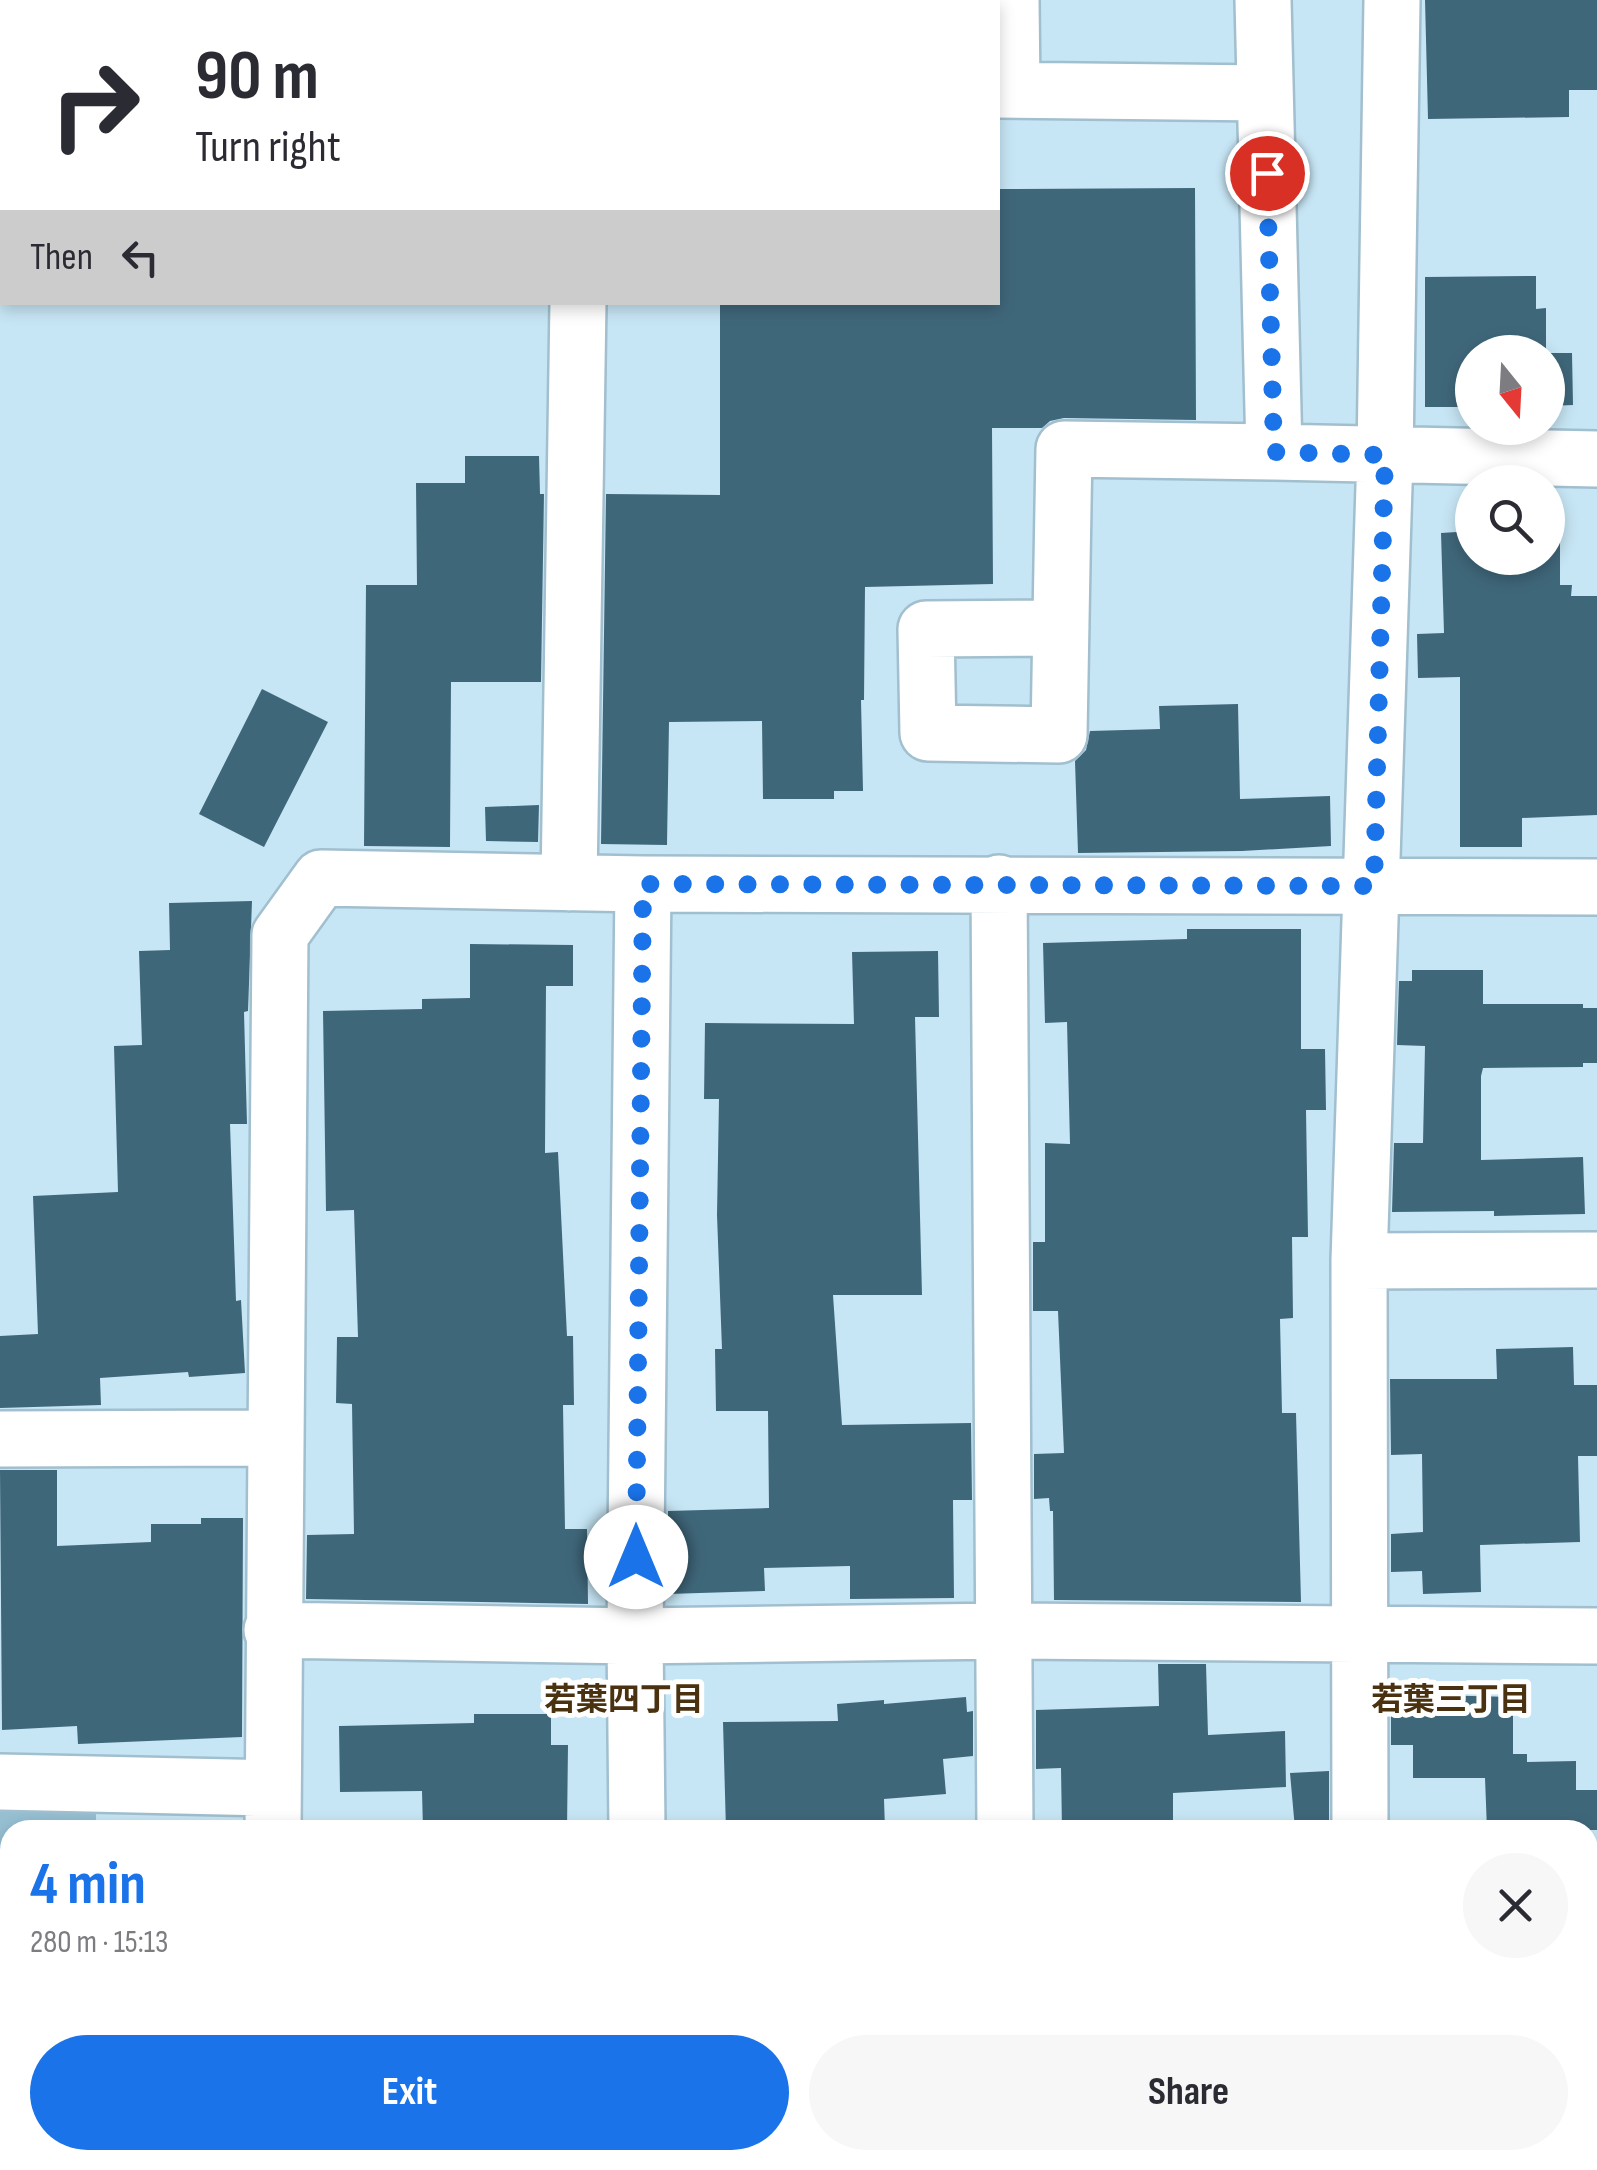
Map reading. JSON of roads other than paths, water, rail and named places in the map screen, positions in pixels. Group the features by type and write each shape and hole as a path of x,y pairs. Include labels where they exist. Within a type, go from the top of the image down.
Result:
{"street":[{"path":"1011,0 1005,90 1265,93"},
{"path":"1263,0 1274,452"},
{"path":"1360,1820 1359,1261 1374,886 1392,0"},
{"path":"569,883 578,305"},
{"path":"1061,628 1064,449 1597,459"},
{"path":"0,1782 273,1809 280,934 321,878 643,884 1597,887"},
{"path":"999,883 1005,1820"},
{"path":"637,1820 635,1636 643,884"},
{"path":"1359,1261 1597,1260"},
{"path":"0,1439 274,1438"},
{"path":"272,1630 635,1636 1004,1630 1597,1636"}],"district":[{"name":"若葉四丁目","path":"624,1700"},
{"name":"若葉三丁目","path":"1451,1700"}]}
